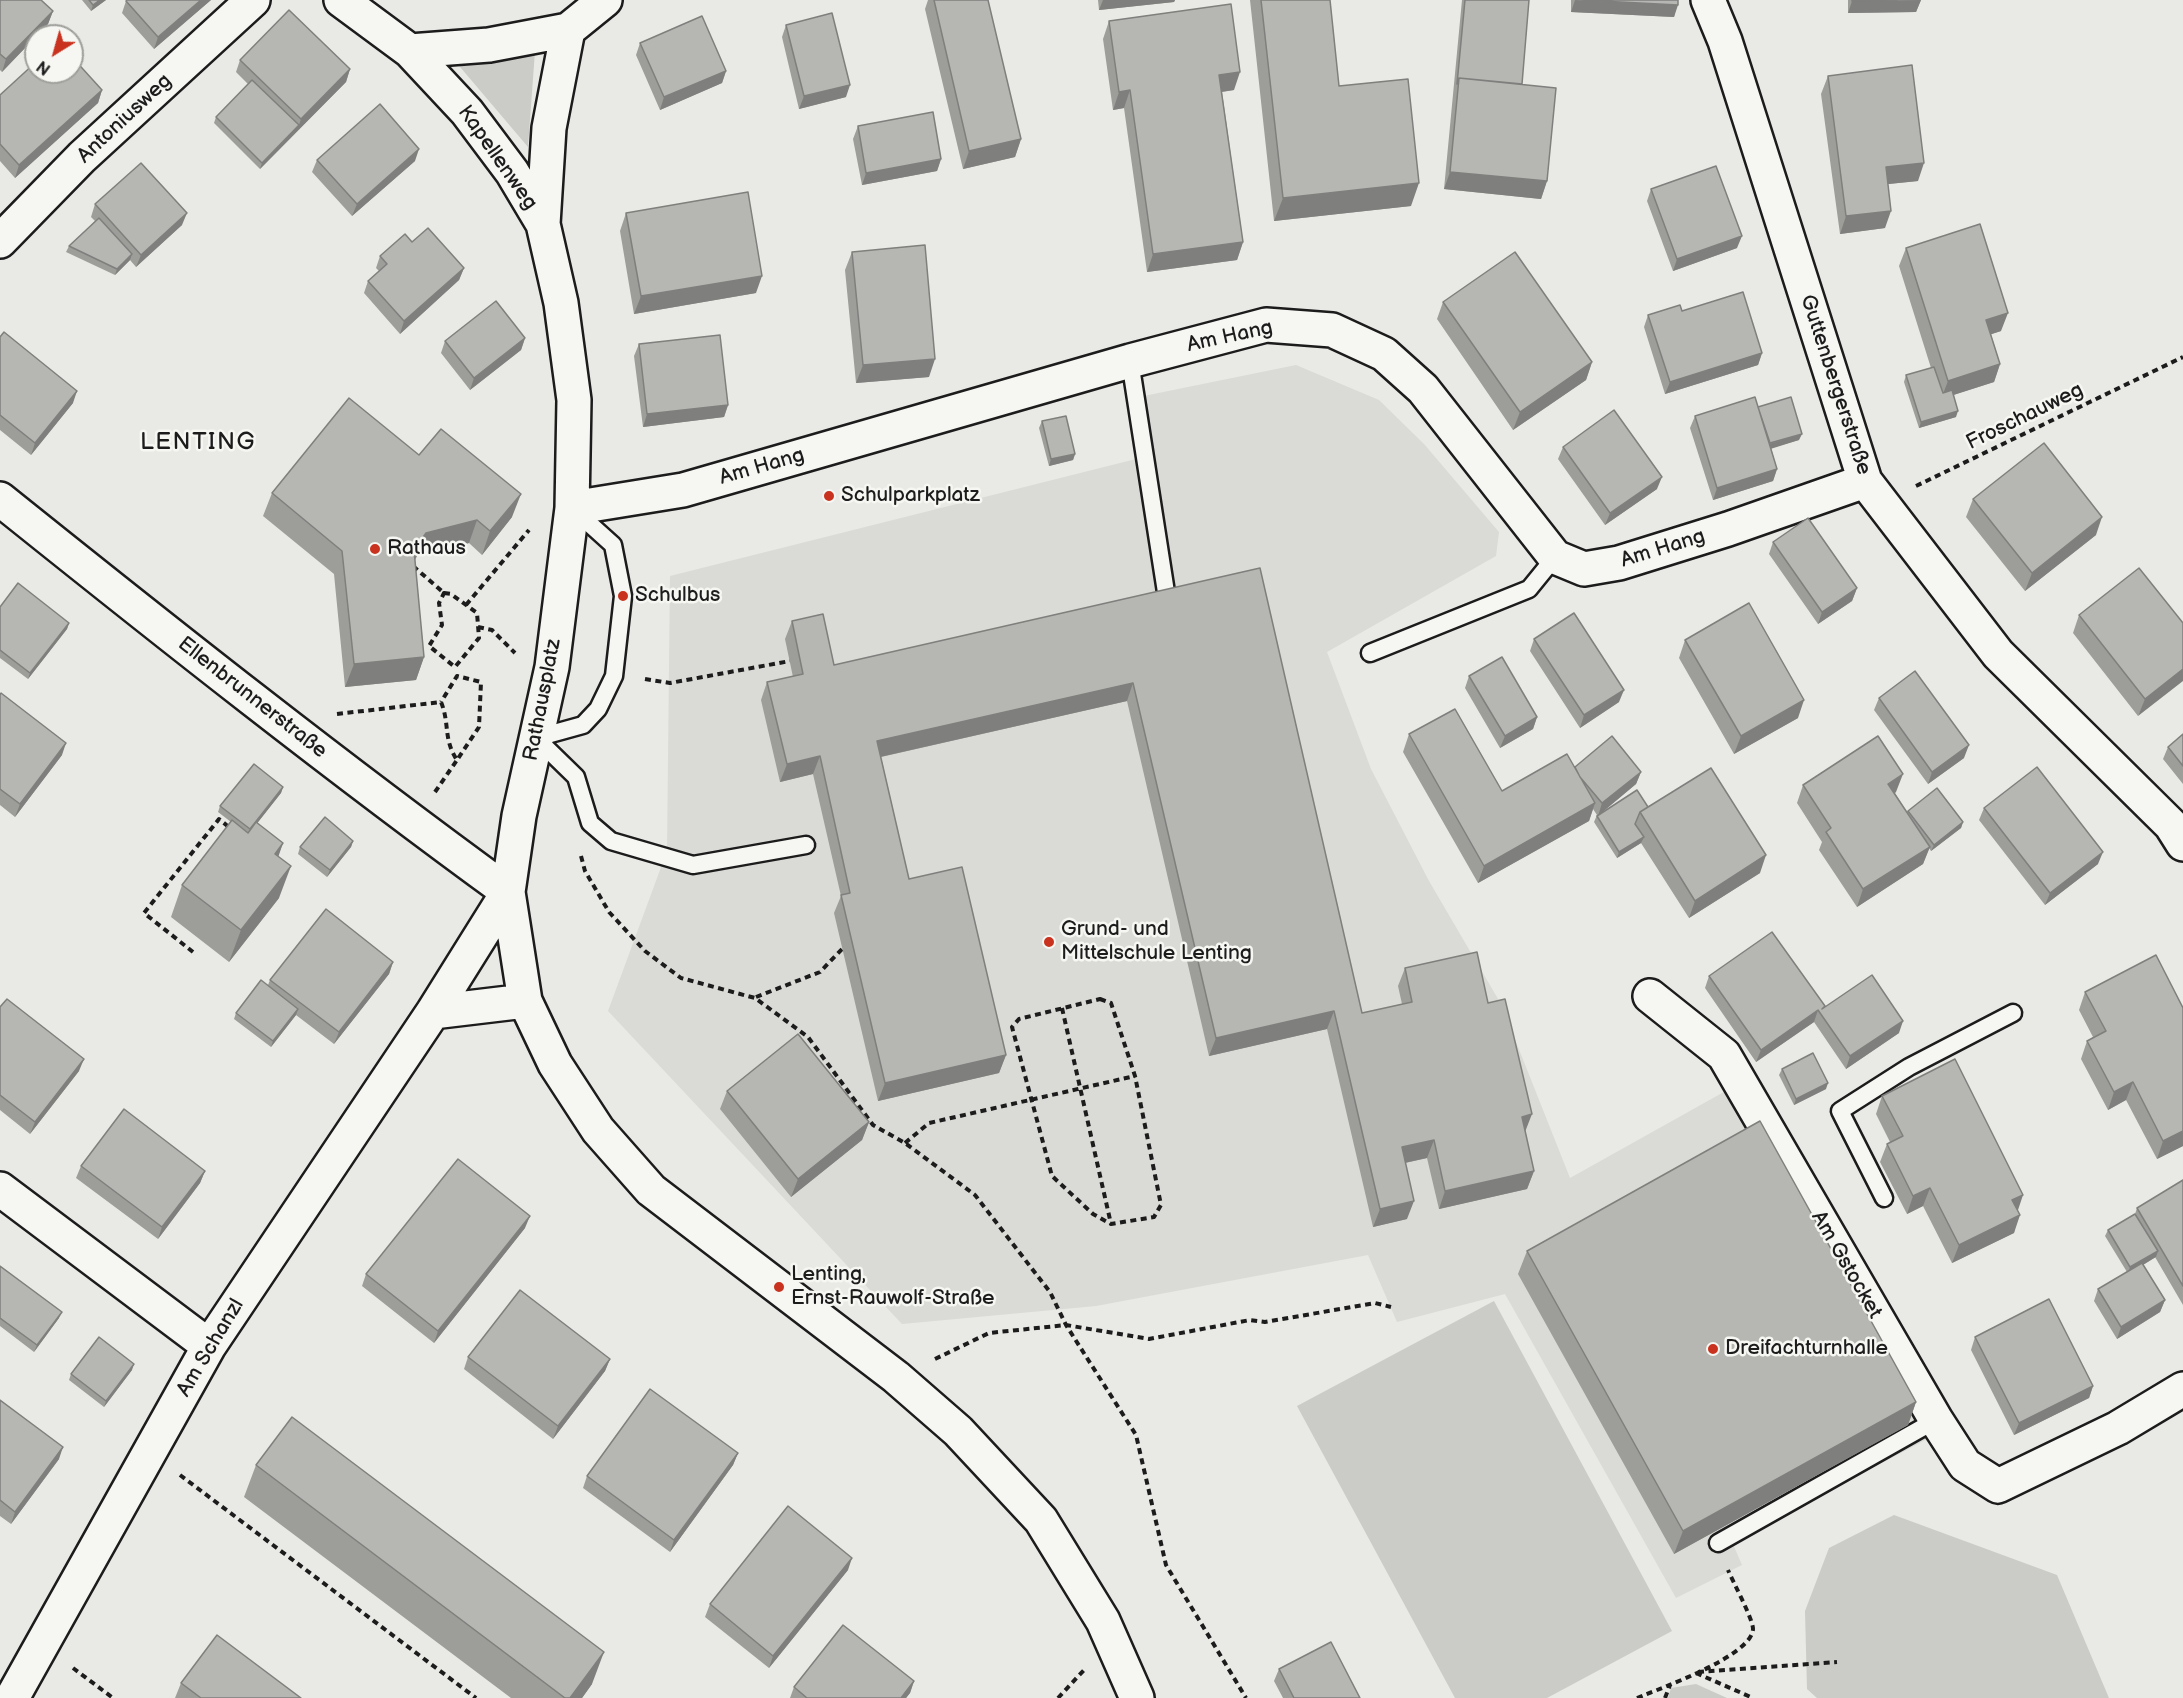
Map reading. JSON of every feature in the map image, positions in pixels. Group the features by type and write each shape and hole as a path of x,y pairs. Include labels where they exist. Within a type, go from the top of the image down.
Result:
{"street":[{"name":"Antoniusweg","path":"0,241 82,157 253,0"},
{"name":"Kapellenweg","path":"341,0 410,51 466,112 512,172 543,224 561,303 574,400 572,508"},
{"path":"410,51 489,45 567,30 605,0"},
{"name":"Guttenbergerstraße","path":"1708,0 1725,41 1872,493 1998,654 2171,825 2183,844"},
{"path":"543,224 549,128 567,30"},
{"name":"Am Hang","path":"572,508 683,490 1130,361 1266,325 1332,330 1384,354 1423,389 1555,557 1584,568 1619,563 1728,529 1872,493"},
{"name":"Ellenbrunnerstraße","path":"0,499 279,719 508,892"},
{"name":"Rathausplatz","path":"508,892 519,816 552,667 572,508"},
{"path":"508,892 525,1001 555,1064 598,1130 651,1190 896,1377 958,1431 1041,1520 1103,1621 1137,1698"},
{"name":"Am Schanzl","path":"12,1698 209,1346 433,1012 508,892"},
{"name":"Am Gstocket","path":"1650,996 1724,1054 1936,1420 1965,1465 1998,1486 2118,1428 2183,1389"},
{"path":"433,1012 525,1001"},
{"path":"0,1189 209,1346"}],"lane":[{"path":"1130,361 1168,605"},
{"path":"536,738 583,725 598,709 614,676 623,596 613,545 572,508"},
{"path":"1371,653 1529,589 1555,557"},
{"path":"536,738 576,777 590,823 611,841 693,866 806,845"},
{"path":"1884,1198 1839,1111 1909,1067 2013,1013"},
{"path":"1718,1543 1936,1420"}],"path":[{"name":"Froschauweg","path":"1872,493 2183,357"},
{"path":"466,605 530,528"},
{"path":"411,564 444,593 451,594 477,614 479,638 455,667"},
{"path":"441,702 457,676 455,667 429,646 442,625 439,603 444,593"},
{"path":"478,627 492,630 518,656"},
{"path":"670,682 790,661"},
{"path":"441,702 446,713 448,748 457,760 479,728 482,682 457,676"},
{"path":"279,719 441,702"},
{"path":"193,952 144,913 219,819 237,833"},
{"path":"590,823 577,843 585,871 609,912 645,951 681,978 755,998 808,1037 873,1125 905,1143 975,1195 1050,1292 1066,1325 1136,1435 1166,1565 1246,1698"},
{"path":"755,998 820,972 843,948"},
{"path":"1100,999 1111,1003 1134,1076 1161,1205 1154,1217 1111,1224 1093,1214 1052,1176 1012,1027 1019,1019 1062,1008 1100,999"},
{"path":"1062,1008 1111,1224"},
{"path":"905,1143 929,1123 1134,1076"},
{"path":"896,1377 989,1333 1066,1325 1149,1339 1250,1320 1265,1322 1375,1303 1391,1307"},
{"path":"150,1453 477,1698"},
{"path":"1638,1698 1735,1654 1750,1641 1753,1628 1734,1585"},
{"path":"42,1645 113,1698"},
{"path":"1694,1672 1837,1662"},
{"path":"1694,1672 1753,1698"},
{"path":"1665,1698 1670,1684"}],"shaded area":[{"path":"535,51 528,147 455,61"},
{"name":"Grund- und Mittelschule Lenting","path":"1296,365 1379,400 1424,444 1499,532 1496,556 1327,652 1371,769 1429,881 1501,1004 1570,1178 1731,1088 1933,1436 1732,1542 1742,1565 1676,1598 1505,1294 1397,1322 1368,1255 1096,1306 902,1324 608,1011 667,851 670,576 1140,458 1129,399"},
{"path":"1494,1301 1672,1631 1547,1698 1455,1698 1297,1406"},
{"path":"1894,1515 2057,1575 2109,1698 1817,1698 1807,1689 1805,1611 1829,1548"},
{"path":"1696,1684 1727,1698 1668,1698 1671,1688"}],"building":[{"path":"0,0 41,0 53,11 40,24 24,24 24,41 6,59 0,54"},
{"path":"89,0 100,0 93,5"},
{"path":"127,0 201,0 158,37"},
{"path":"934,0 988,0 1021,139 969,151"},
{"path":"1261,0 1330,0 1339,86 1408,79 1419,183 1283,198"},
{"path":"1465,0 1529,0 1522,84 1459,78 1457,84"},
{"path":"1582,0 1678,0 1678,5"},
{"path":"1231,4 1240,72 1219,75 1243,242 1153,254 1130,90 1119,92 1109,21"},
{"path":"289,10 350,69 301,119 240,60"},
{"path":"832,13 850,85 804,96 786,25"},
{"path":"702,16 726,71 664,97 640,43"},
{"path":"1912,65 1924,163 1886,167 1891,211 1846,216 1828,76"},
{"path":"84,70 102,90 19,165 0,144 0,95 24,73 24,84 84,84"},
{"path":"1459,78 1556,88 1547,181 1450,172"},
{"path":"252,80 299,125 262,163 216,117"},
{"path":"380,104 419,149 357,204 317,160"},
{"path":"933,112 941,159 866,173 858,126"},
{"path":"141,163 187,213 141,255 95,204"},
{"path":"1716,166 1742,236 1677,259 1651,189"},
{"path":"748,192 762,276 641,296 626,213"},
{"path":"99,218 132,254 117,269 69,246"},
{"path":"1980,224 2008,313 1986,320 2000,364 1948,381 1906,248"},
{"path":"428,228 464,268 404,321 368,281 387,264 380,256 405,234 412,242"},
{"path":"925,245 935,359 863,365 852,252"},
{"path":"1515,252 1592,362 1520,412 1443,302"},
{"path":"1743,292 1762,353 1670,382 1648,315 1680,305 1682,311"},
{"path":"496,301 525,338 474,378 445,341"},
{"path":"4,332 77,391 35,443 0,415 0,337"},
{"path":"720,335 728,405 647,414 639,344"},
{"path":"1934,367 1943,393 1952,390 1958,411 1921,422 1906,375"},
{"path":"1755,397 1777,469 1717,488 1695,416"},
{"path":"1791,397 1802,434 1770,443 1758,407"},
{"name":"Rathaus","path":"349,398 419,455 441,429 521,494 490,531 477,520 426,533 414,550 424,657 354,664 342,551 272,493"},
{"path":"1614,410 1662,477 1610,513 1563,447"},
{"path":"1066,416 1075,454 1051,459 1042,421"},
{"path":"2044,443 2102,517 2032,573 1973,499"},
{"path":"1808,518 1857,588 1822,612 1773,542"},
{"path":"1260,568 1362,1013 1412,1002 1405,968 1477,952 1488,1003 1505,999 1532,1114 1522,1117 1534,1171 1445,1191 1434,1140 1402,1147 1414,1201 1380,1209 1334,1011 1216,1038 1133,683 877,741 909,879 962,867 1006,1055 885,1083 841,895 850,893 820,756 787,764 767,682 803,674 792,621 823,614 834,665"},
{"path":"2139,568 2183,623 2183,669 2145,699 2079,615"},
{"path":"18,583 69,623 30,673 0,650 0,607"},
{"path":"1749,603 1804,700 1741,736 1685,640"},
{"path":"1574,613 1624,690 1584,715 1534,639"},
{"path":"1502,657 1537,717 1505,736 1469,676"},
{"path":"1915,671 1969,745 1932,772 1879,698"},
{"path":"1,693 66,743 20,804 0,789"},
{"path":"1455,709 1502,791 1567,754 1595,803 1484,866 1409,734"},
{"path":"2183,734 2183,766 2168,747"},
{"path":"1612,736 1641,772 1602,803 1580,777 1575,767"},
{"path":"1878,736 1903,774 1888,784 1930,847 1863,889 1826,832 1831,828 1803,785"},
{"path":"254,764 283,787 250,829 220,806"},
{"path":"2037,767 2103,852 2050,893 1984,808"},
{"path":"1711,768 1766,855 1695,901 1640,812"},
{"path":"1937,788 1963,822 1934,845 1908,811"},
{"path":"1637,790 1648,807 1640,812 1635,824 1644,837 1619,852 1597,816"},
{"path":"325,817 353,841 330,870 300,847"},
{"path":"232,820 248,833 256,822 283,843 275,854 291,866 241,930 182,885"},
{"path":"326,909 393,962 339,1032 270,980"},
{"path":"1772,932 1825,1006 1822,1009 1872,975 1903,1021 1850,1056 1818,1010 1761,1050 1709,976"},
{"path":"2156,955 2183,1008 2183,1131 2163,1141 2133,1082 2114,1092 2087,1041 2106,1031 2085,992"},
{"path":"261,980 298,1009 273,1041 236,1013"},
{"path":"7,999 84,1059 35,1122 0,1095 0,1007"},
{"path":"798,1034 869,1122 798,1179 727,1091"},
{"path":"1813,1053 1828,1083 1796,1099 1782,1069"},
{"path":"1955,1059 2023,1195 2012,1200 2020,1215 1959,1245 1930,1188 1913,1196 1887,1144 1903,1136 1882,1096"},
{"path":"124,1109 205,1171 162,1227 81,1166"},
{"name":"Dreifachturnhalle","path":"1760,1121 1916,1402 1683,1531 1527,1251"},
{"path":"458,1159 530,1216 438,1331 366,1274"},
{"path":"2183,1180 2183,1286 2137,1208"},
{"path":"2135,1214 2158,1251 2130,1267 2108,1230"},
{"path":"2142,1263 2165,1300 2121,1327 2098,1289"},
{"path":"0,1266 62,1312 37,1345 0,1318"},
{"path":"520,1290 610,1359 558,1426 468,1357"},
{"path":"2049,1299 2093,1386 2019,1423 1975,1337"},
{"path":"99,1337 134,1364 106,1401 71,1374"},
{"path":"650,1389 738,1453 674,1540 587,1476"},
{"path":"0,1400 63,1447 15,1512 0,1500"},
{"path":"292,1417 604,1652 570,1698 565,1698 256,1465"},
{"path":"788,1506 852,1558 773,1656 710,1604"},
{"path":"843,1625 914,1681 901,1698 807,1698 794,1687"},
{"path":"217,1635 301,1698 201,1698 181,1683"},
{"path":"1331,1642 1360,1698 1294,1698 1279,1669"}],"place":[{"name":"Schulparkplatz","path":"829,496"},
{"name":"Rathaus","path":"375,549"},
{"name":"Schulbus","path":"623,596"},
{"name":"Grund- und Mittelschule Lenting","path":"1049,942"},
{"name":"Lenting, Ernst-Rauwolf-Straße","path":"779,1287"},
{"name":"Dreifachturnhalle","path":"1713,1349"}],"district":[{"name":"LENTING","path":"198,443"}]}
